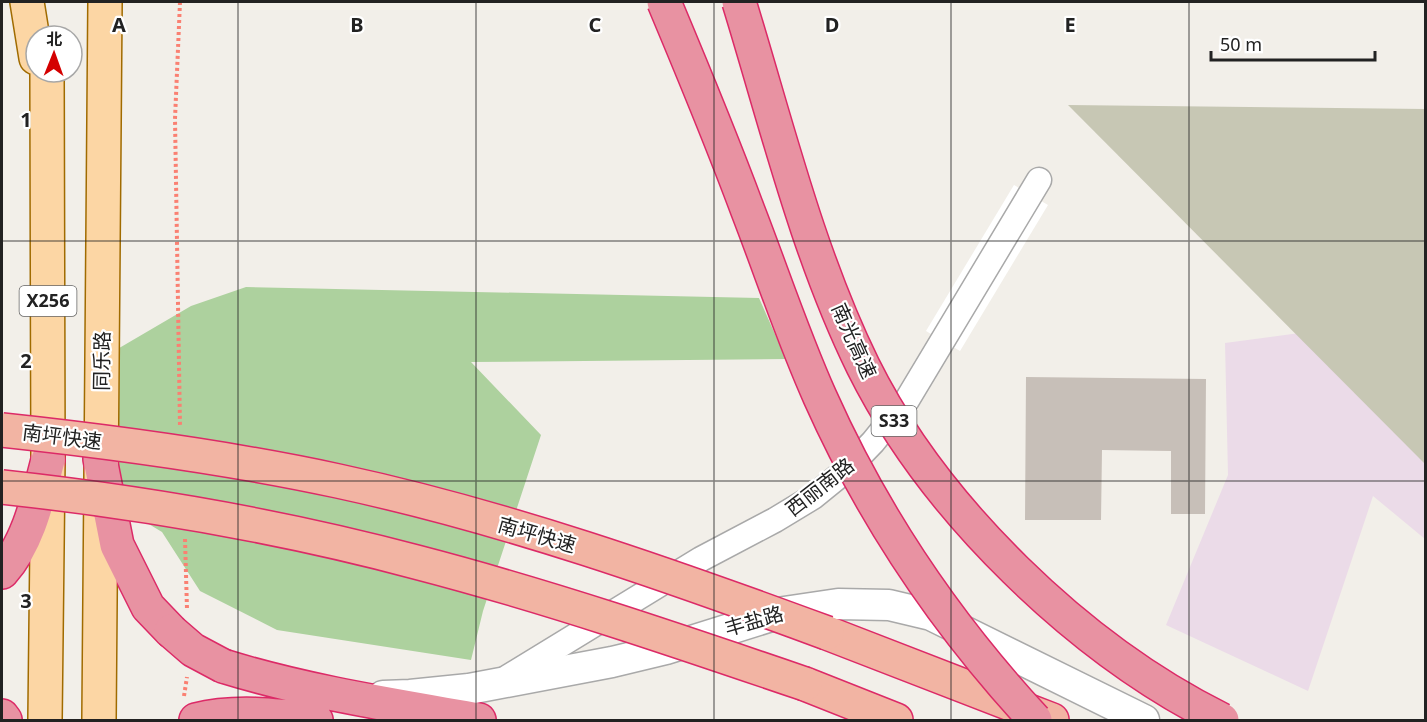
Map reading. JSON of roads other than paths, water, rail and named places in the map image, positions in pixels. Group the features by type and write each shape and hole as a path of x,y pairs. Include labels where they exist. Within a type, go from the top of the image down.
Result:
{"highway":[{"name":"S33","path":"664,2 748,210 820,398 867,491 909,560 959,630 1003,686 1035,720"},
{"name":"南光高速","path":"739,2 816,250 863,366 893,419 932,474 965,514 1029,583 1082,630 1142,675 1222,720"},
{"name":"南坪快速","path":"2,430 77,438 214,458 338,481 453,510 587,549 707,589 1052,720"},
{"path":"100,459 117,545 148,607 179,621 193,650 223,666 267,680 478,720"},
{"path":"2,572 9,564 37,504 48,460"},
{"path":"2,487 190,513 415,561 643,629 805,684 896,720"},
{"path":"197,712 316,720"},
{"path":"2,716 5,720"}],"main road":[{"path":"27,2 31,24"},
{"path":"47,2 47,24"},
{"name":"同乐路","path":"99,720 105,2"},
{"name":"X256","path":"105,141 123,2"},
{"name":"X256","path":"40,84 47,142 48,460 45,720"},
{"path":"47,84 47,142"}],"street":[{"name":"西丽南路","path":"496,684 701,559 813,497 845,471 873,442 907,400 1035,187"},
{"name":"丰盐路","path":"345,696 410,695 496,684 612,662 666,649 783,612 838,604 889,605 930,615 1144,720"}]}
